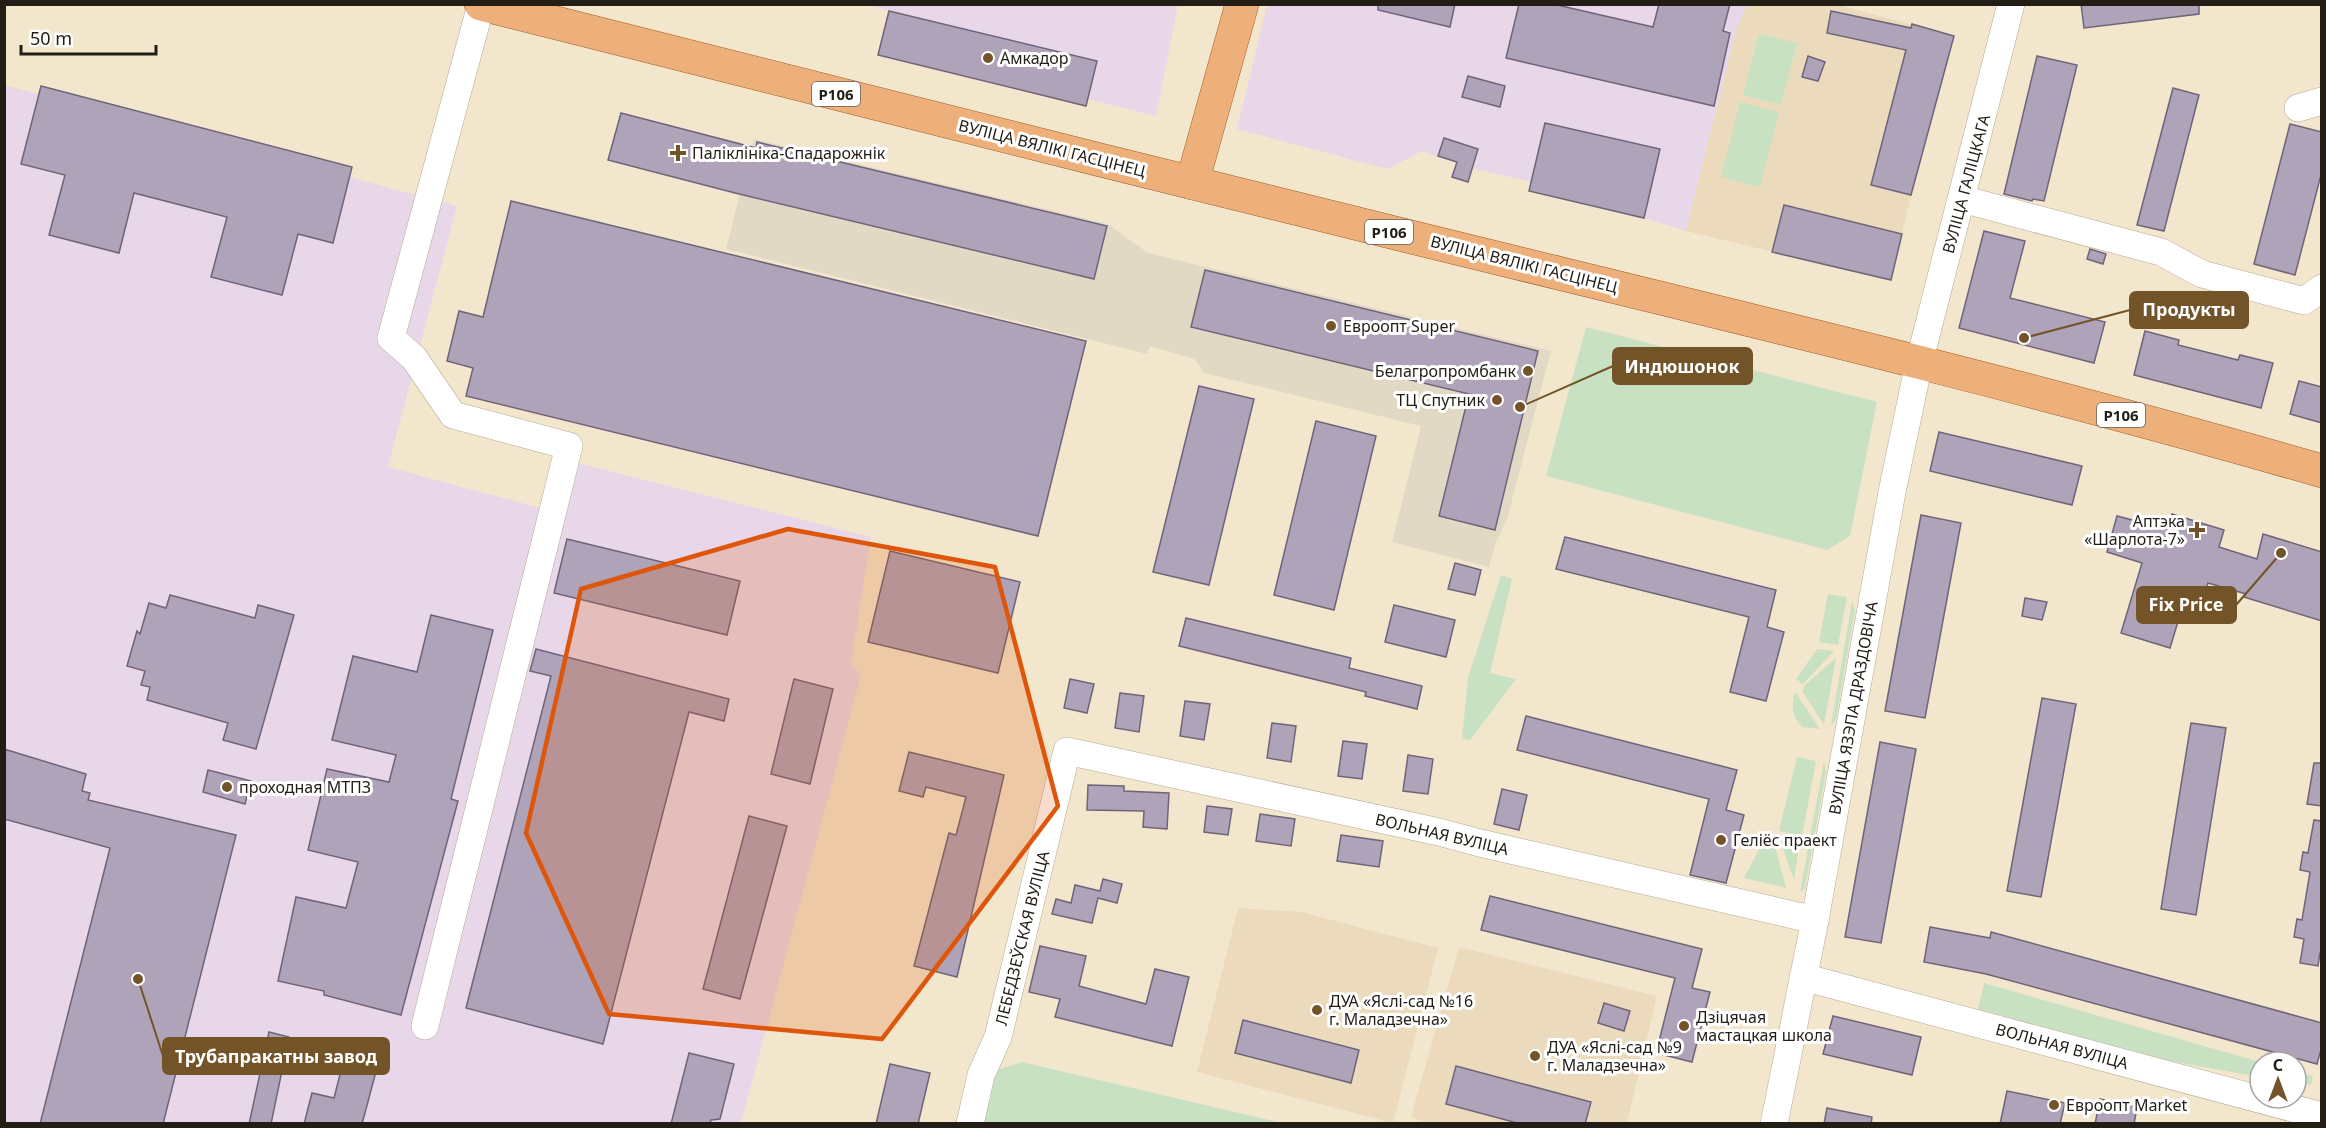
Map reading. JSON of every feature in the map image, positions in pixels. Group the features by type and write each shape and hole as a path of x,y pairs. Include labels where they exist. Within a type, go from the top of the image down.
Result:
{"main road":[{"name":"ВУЛІЦА ВЯЛІКІ ГАСЦІНЕЦ","path":"481,4 1192,183 1664,297 2215,440 2322,471"},
{"path":"1192,183 1242,4"}],"street":[{"path":"425,1026 569,446 453,415 414,358 391,338 474,66 481,4"},
{"name":"ВУЛІЦА ГАЛІЦКАГА","path":"1919,363 2011,4"},
{"path":"1962,199 2161,252 2202,274 2273,294 2304,301 2322,288"},
{"name":"ВУЛІЦА ЯЗЭПА ДРАЗДОВІЧА","path":"1774,1124 1815,920 1892,492 1919,363"},
{"name":"ВОЛЬНАЯ ВУЛІЦА","path":"1067,751 1439,832 1815,920"},
{"name":"ЛЕБЕДЗЕЎСКАЯ ВУЛІЦА","path":"969,1124 981,1075 998,1037 1067,751"},
{"name":"ВОЛЬНАЯ ВУЛІЦА","path":"1803,977 2322,1116"}],"highlighted area":[{"path":"788,529 995,567 1058,806 882,1039 609,1014 526,833 581,589"}],"shaded area":[{"path":"868,5 1178,5 1156,116 1088,99 1087,106 878,55 889,11"},
{"path":"1267,5 1747,5 1737,28 1686,231 1644,218 1529,191 1531,182 1472,168 1422,151 1387,169 1237,129"},
{"path":"1747,5 1838,5 1954,36 1911,195 1891,280 1686,231 1737,28"},
{"path":"4,85 457,206 388,467 566,515 578,463 871,537 851,663 861,675 741,1123 5,1123"},
{"path":"754,139 1108,224 1148,253 1551,351 1507,519 1495,544 1489,567 1392,542 1421,426 1204,373 1195,359 1150,346 1147,354 726,249"},
{"name":"ДУА «Яслі-сад №16 г. Маладзечна»","path":"1238,908 1301,912 1438,948 1393,1123 1197,1072"},
{"name":"ДУА «Яслі-сад №9 г. Маладзечна»","path":"1459,947 1657,996 1627,1123 1431,1124 1411,1117"}],"green space":[{"path":"1759,34 1797,43 1781,105 1743,95"},
{"path":"1740,102 1779,112 1760,187 1721,177"},
{"path":"1586,327 1877,402 1850,536 1827,550 1546,476"},
{"path":"1501,575 1512,579 1490,673 1516,679 1470,740 1462,739 1468,678"},
{"path":"1828,594 1847,597 1838,645 1819,642"},
{"path":"1852,601 1855,610 1836,719 1831,726"},
{"path":"1817,649 1834,651 1803,684 1796,679"},
{"path":"1836,658 1824,725 1803,692 1804,686"},
{"path":"1795,692 1820,729 1802,727 1796,719 1793,711"},
{"path":"1797,757 1816,761 1802,836 1779,831"},
{"path":"1824,762 1826,772 1805,888 1800,892"},
{"path":"1765,838 1773,839 1786,888 1744,878"},
{"path":"1780,841 1799,845 1794,880"},
{"path":"1984,983 2248,1059 2248,1075 2164,1060 1978,1009"},
{"path":"1022,1062 1282,1123 970,1124 981,1075"},
{"path":"2308,1075 2313,1076 2311,1085 2308,1085"}],"building":[{"path":"1378,4 1455,4 1450,27 1378,10"},
{"path":"1519,4 1553,4 1653,27 1659,4 1730,4 1723,31 1730,33 1714,106 1506,58"},
{"path":"2081,4 2199,4 2199,14 2084,28"},
{"name":"Амкадор","path":"889,11 1097,61 1086,106 878,55"},
{"path":"1831,11 1911,28 1912,24 1954,36 1911,195 1871,185 1906,50 1827,33"},
{"path":"1808,56 1825,62 1818,81 1802,77"},
{"path":"2037,56 2077,65 2044,201 2033,199 2032,201 2004,194"},
{"path":"1468,76 1505,86 1500,107 1462,97"},
{"path":"41,86 352,167 333,243 298,234 282,295 211,277 227,217 134,193 119,253 49,235 65,175 21,164"},
{"path":"2173,88 2199,95 2164,231 2137,225"},
{"path":"621,113 756,148 757,142 1107,226 1094,279 735,193 608,160"},
{"path":"1545,123 1660,149 1644,218 1529,191"},
{"path":"2290,124 2322,132 2322,171 2295,275 2254,264"},
{"path":"1444,138 1478,149 1468,182 1452,177 1457,162 1438,156"},
{"path":"511,201 1086,341 1038,536 466,396 473,368 447,361 459,311 483,317"},
{"path":"1784,205 1902,234 1891,280 1772,252"},
{"path":"1984,231 2025,241 2010,298 2105,322 2094,363 1959,328"},
{"path":"2090,249 2106,254 2103,264 2087,259"},
{"name":"ТЦ Спутник","path":"1205,270 1538,351 1495,530 1439,516 1469,394 1191,327"},
{"path":"2145,331 2179,340 2178,345 2238,360 2240,355 2273,363 2261,408 2134,375"},
{"path":"2299,381 2322,387 2322,423 2290,414"},
{"path":"1199,386 1254,399 1209,585 1153,572"},
{"path":"1316,421 1376,436 1334,610 1274,595"},
{"path":"1939,432 2082,466 2072,505 1930,471"},
{"path":"2172,514 2224,530 2219,547 2257,559 2263,534 2322,552 2322,621 2244,597 2246,594 2208,583 2204,597 2187,592 2170,648 2121,633 2142,563 2107,552 2117,516 2167,529"},
{"path":"1921,515 1961,523 1925,718 1885,711"},
{"path":"1565,537 1776,590 1767,627 1784,632 1766,701 1730,692 1749,617 1556,569"},
{"path":"567,539 740,581 727,635 554,593"},
{"path":"890,551 1020,582 998,673 868,642"},
{"path":"1455,563 1481,570 1475,595 1448,589"},
{"path":"170,595 255,618 258,605 294,615 256,749 223,740 228,723 147,700 150,687 141,685 145,671 127,666 137,631 140,634 149,603 166,608"},
{"path":"2025,598 2047,602 2042,620 2022,616"},
{"path":"1394,605 1455,620 1446,657 1385,642"},
{"path":"431,615 493,630 451,799 458,801 401,1015 324,995 324,991 278,981 296,897 346,908 358,862 308,850 327,769 389,782 396,755 332,740 353,656 417,672"},
{"path":"1186,618 1351,658 1349,668 1422,686 1417,709 1365,696 1366,692 1179,646"},
{"path":"536,649 729,699 724,721 689,712 603,1044 466,1008 551,676 530,671"},
{"path":"794,679 833,689 810,784 771,774"},
{"path":"1070,679 1094,684 1087,713 1064,708"},
{"path":"1120,693 1144,696 1139,732 1115,728"},
{"path":"2042,698 2076,704 2041,897 2007,891"},
{"path":"1185,701 1210,704 1204,740 1180,736"},
{"path":"1526,716 1737,770 1726,810 1744,815 1726,883 1690,875 1709,799 1517,750"},
{"path":"1272,723 1296,726 1291,762 1267,758"},
{"path":"2191,723 2226,728 2196,915 2161,909"},
{"path":"1343,741 1367,744 1362,779 1338,776"},
{"path":"1880,742 1916,749 1881,943 1845,937"},
{"path":"4,749 86,774 82,791 90,793 88,800 236,835 163,1124 40,1124 110,848 4,819"},
{"path":"909,752 1004,775 957,977 914,966 949,833 956,835 966,797 926,787 923,797 899,791"},
{"path":"1408,755 1433,759 1428,794 1403,791"},
{"path":"2314,763 2322,763 2322,806 2307,804"},
{"name":"проходная МТПЗ","path":"208,770 251,781 245,804 203,792"},
{"path":"1088,785 1124,786 1124,791 1169,793 1167,829 1143,827 1144,811 1087,810"},
{"path":"1502,789 1527,795 1519,830 1494,824"},
{"path":"1207,806 1232,809 1228,835 1204,832"},
{"path":"1260,814 1295,819 1291,846 1256,841"},
{"path":"749,816 787,826 740,999 703,989"},
{"path":"2314,820 2322,821 2322,953 2320,953 2318,966 2300,963 2304,939 2294,937 2297,919 2302,920 2310,872 2300,870 2303,852 2308,853"},
{"path":"1341,835 1383,841 1379,867 1337,861"},
{"path":"1103,879 1122,884 1117,903 1098,898 1092,923 1052,914 1056,899 1071,903 1075,885 1100,891"},
{"path":"1490,896 1702,949 1692,988 1710,992 1692,1062 1656,1053 1675,978 1481,930"},
{"path":"1930,927 1990,938 1991,932 2322,1023 2322,1046 2317,1064 2308,1062 2308,1050 2266,1050 1986,974 1924,962"},
{"path":"1040,946 1086,956 1079,986 1146,1004 1155,969 1189,977 1172,1046 1055,1017 1060,999 1029,992"},
{"path":"1604,1003 1630,1011 1624,1031 1598,1023"},
{"path":"1833,1016 1921,1037 1912,1075 1823,1054"},
{"path":"1243,1020 1359,1050 1351,1083 1235,1053"},
{"path":"269,1032 289,1037 271,1124 249,1124"},
{"path":"689,1053 734,1064 720,1119 711,1120 710,1124 671,1124"},
{"path":"345,1055 378,1064 362,1124 304,1124 312,1093 334,1098"},
{"path":"890,1064 930,1073 918,1124 876,1124"},
{"path":"1456,1066 1591,1102 1585,1124 1521,1124 1446,1104"},
{"path":"2007,1091 2065,1103 2060,1124 2000,1124"},
{"path":"2100,1099 2137,1107 2134,1124 2095,1124"},
{"path":"1827,1108 1872,1117 1871,1124 1824,1124"}],"place":[{"name":"Амкадор","path":"988,58"},
{"name":"Паліклініка-Спадарожнік","path":"678,153"},
{"name":"Евроопт Super","path":"1331,326"},
{"name":"Продукты","path":"2024,338"},
{"name":"Белагропромбанк","path":"1528,371"},
{"name":"ТЦ Спутник","path":"1497,400"},
{"name":"Индюшонок","path":"1520,407"},
{"name":"Аптэка «Шарлота-7»","path":"2197,530"},
{"name":"Fix Price","path":"2281,553"},
{"name":"проходная МТПЗ","path":"227,787"},
{"name":"Геліёс праект","path":"1721,840"},
{"name":"Трубапракатны завод","path":"138,979"},
{"name":"ДУА «Яслі-сад №16 г. Маладзечна»","path":"1317,1010"},
{"name":"Дзіцячая мастацкая школа","path":"1684,1026"},
{"name":"ДУА «Яслі-сад №9 г. Маладзечна»","path":"1535,1056"},
{"name":"Евроопт Market","path":"2054,1105"}]}
